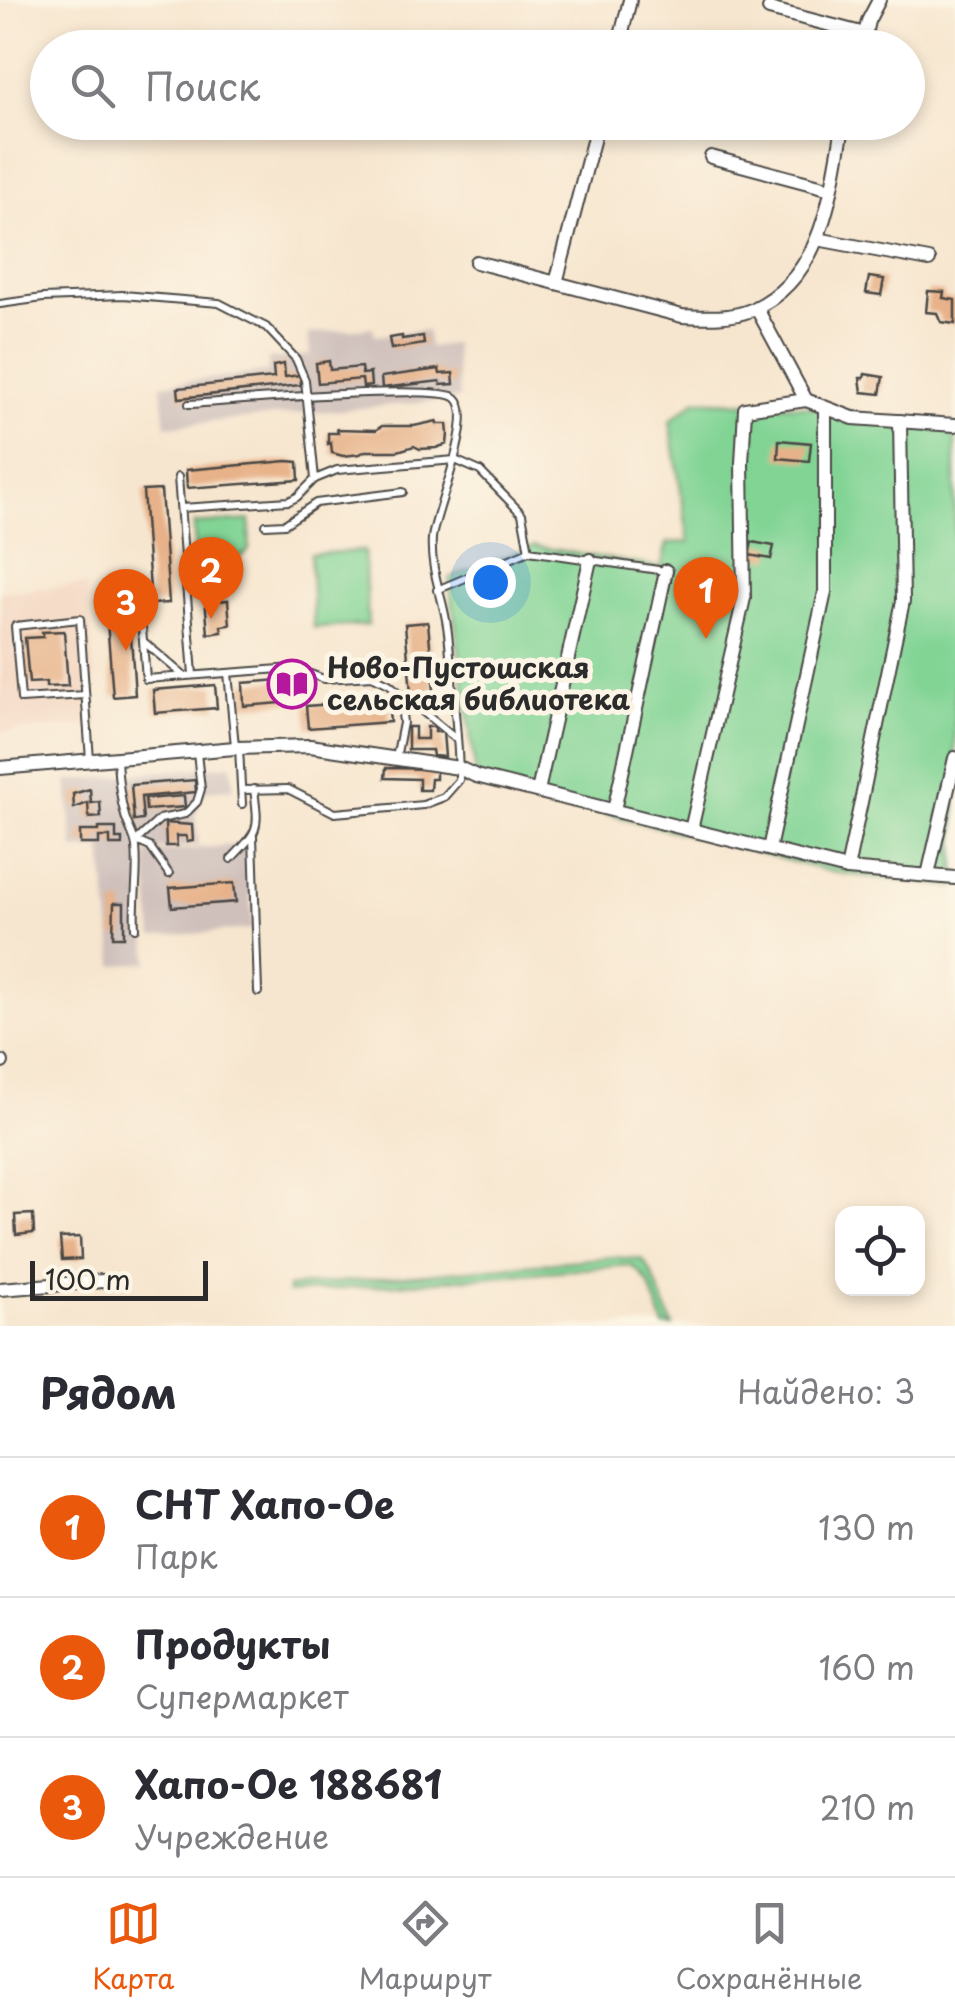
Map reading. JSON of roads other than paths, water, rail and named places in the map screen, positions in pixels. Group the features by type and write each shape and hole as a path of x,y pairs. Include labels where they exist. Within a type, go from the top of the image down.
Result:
{"street":[{"path":"622,30 630,0"},
{"path":"867,30 878,0"},
{"path":"769,9 831,30"},
{"path":"556,283 593,140"},
{"path":"476,262 682,316 716,317 756,306 779,293 800,271 817,239 841,140"},
{"path":"711,158 831,189"},
{"path":"817,239 929,260"},
{"path":"756,306 806,400"},
{"path":"691,830 744,598 745,410 806,400 853,418 955,424"},
{"path":"769,849 825,592 826,409"},
{"path":"848,869 903,602 900,420"},
{"path":"538,791 590,560"},
{"path":"614,810 666,571"},
{"path":"0,768 237,748 310,746 459,768 476,776 848,869 955,878"},
{"path":"928,874 955,758"},
{"path":"0,1289 104,1281"}],"lane":[{"path":"0,304 42,298 123,296 219,303 266,327 296,359 307,396 315,479"},
{"path":"189,404 410,394 456,398 460,404 460,442 432,539 437,590 446,620 459,780 444,797 423,805 335,813 288,789 242,790"},
{"path":"180,508 288,500 297,497 315,479 337,470 455,460 480,471 522,514 528,551"},
{"path":"178,477 189,676"},
{"path":"266,525 285,524 316,503 403,492"},
{"path":"297,497 306,510"},
{"path":"437,590 528,551 666,571"},
{"path":"141,615 146,679 294,668 324,680 372,676 400,693 457,740"},
{"path":"85,696 21,698 15,626 80,620 90,762"},
{"path":"143,641 189,676"},
{"path":"228,673 242,804"},
{"path":"396,758 403,722 400,693"},
{"path":"136,841 160,819 186,814 197,802 201,789 197,752"},
{"path":"117,760 123,808 136,841 134,928"},
{"path":"231,859 253,836 258,824 254,789"},
{"path":"253,836 258,992"},
{"path":"136,841 150,846 169,874"}],"place":[{"name":"Продукты","path":"211,619"},
{"name":"СНТ Хапо-Ое","path":"706,639"},
{"name":"Хапо-Ое 188681","path":"126,651"},
{"name":"Ново-Пустошская сельская библиотека","path":"292,684"}]}
